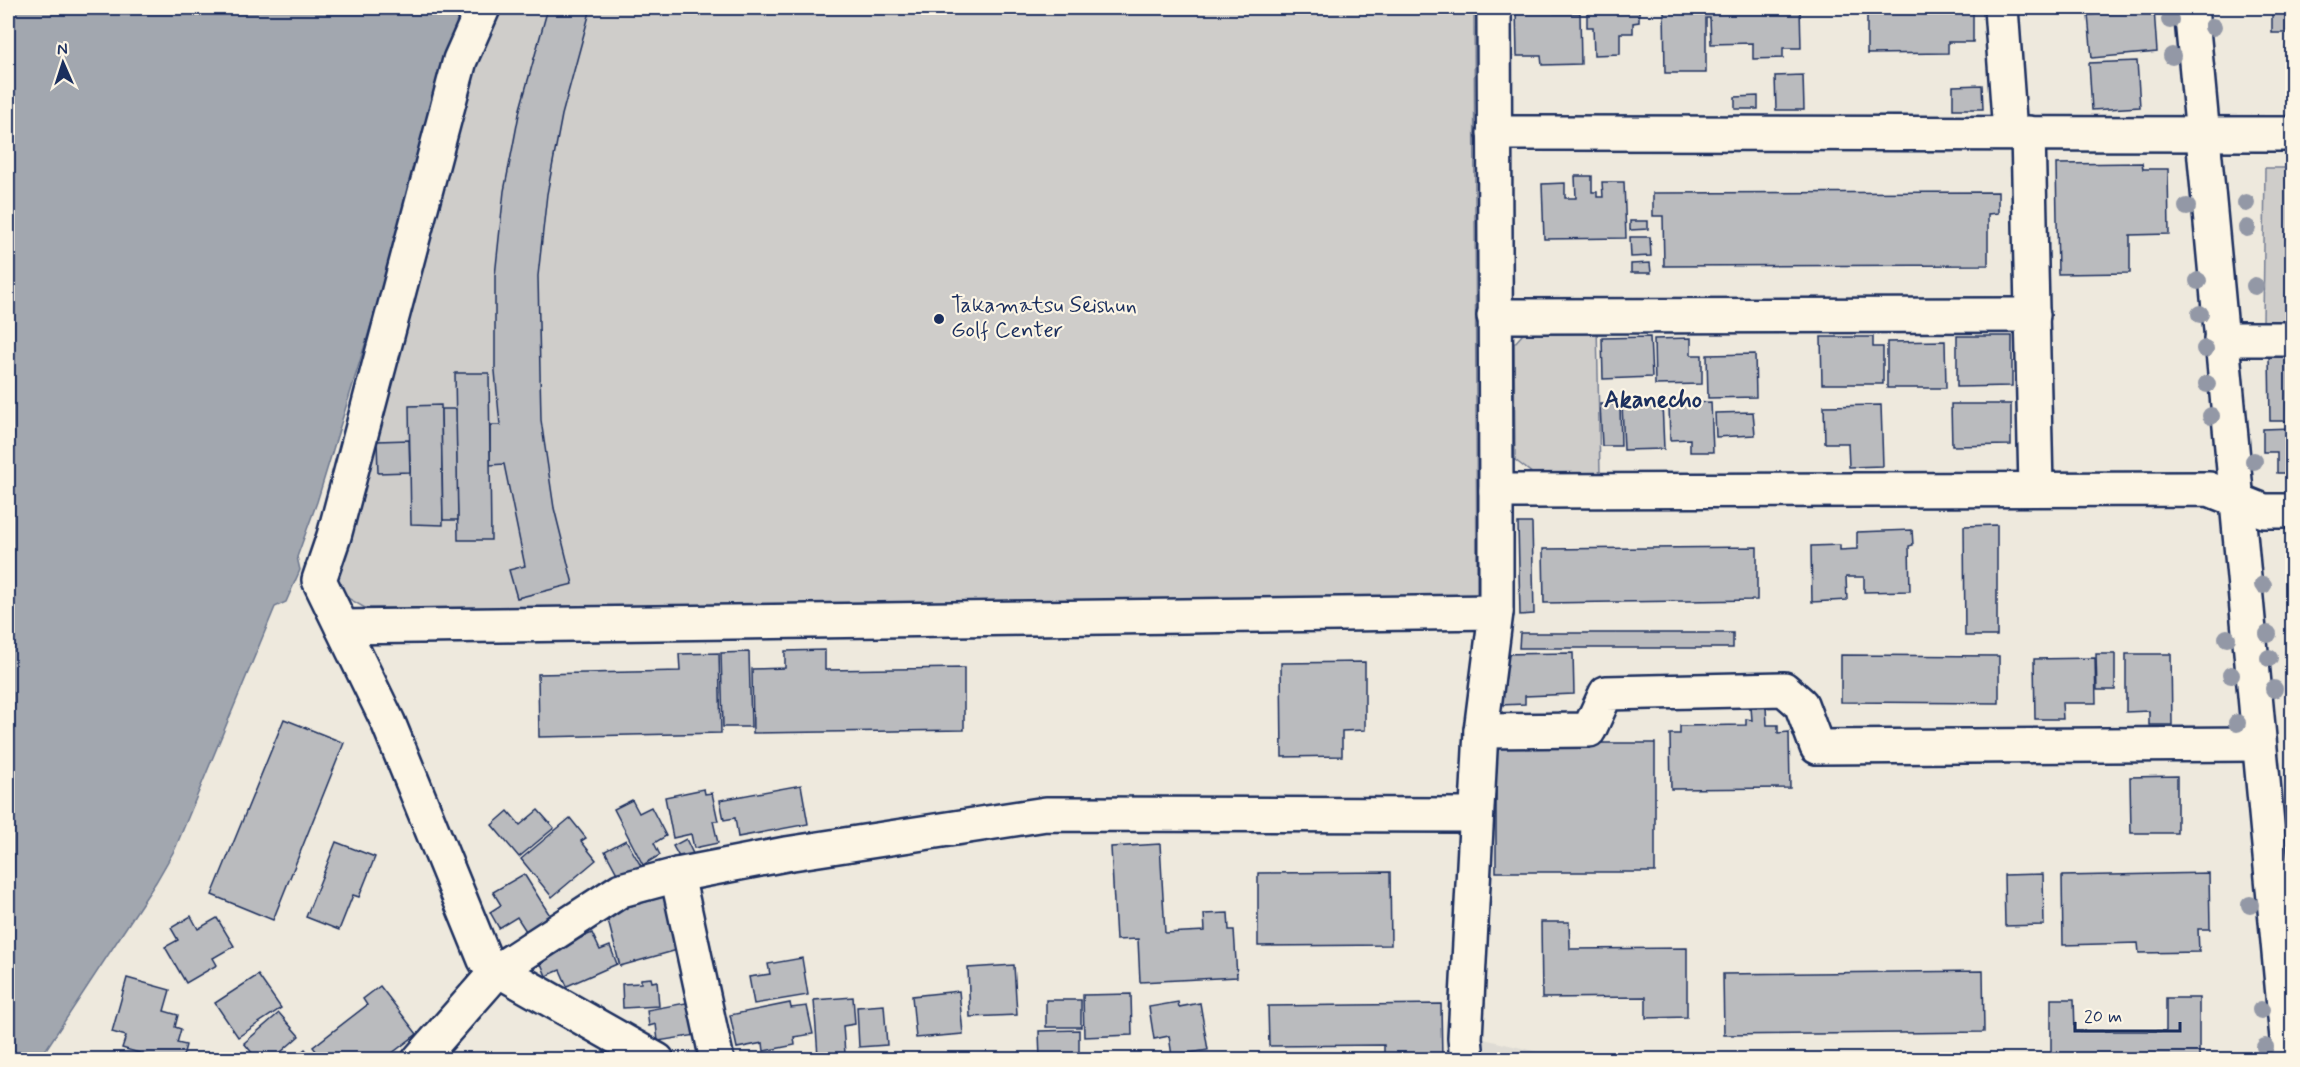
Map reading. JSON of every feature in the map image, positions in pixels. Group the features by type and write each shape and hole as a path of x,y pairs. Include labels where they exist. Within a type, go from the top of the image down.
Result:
{"street":[{"path":"483,8 460,60 334,536 319,580 388,722 484,960 657,1059"},
{"path":"1467,1059 1465,1038 1480,731 1496,612 1494,8"},
{"path":"2001,8 2019,133 2033,315 2036,488"},
{"path":"2191,8 2289,1059"},
{"path":"1494,133 2292,134"},
{"path":"1494,316 2033,315"},
{"path":"2221,339 2292,339"},
{"path":"1496,491 2210,489 2264,511 2292,511"},
{"path":"342,627 1496,612"},
{"path":"1480,731 1589,730 1606,693 1784,689 1801,704 1817,747 2258,744"},
{"path":"419,1059 498,970 621,890 677,875 786,854 1046,814 1475,815"},
{"path":"677,875 717,1059"}],"shaded area":[{"path":"8,8 467,8 448,55 381,292 317,502 297,557 300,570 286,602 275,607 175,849 156,882 39,1060 8,1059"},
{"name":"Takamatsu Seishun Golf Center","path":"498,8 1474,8 1477,602 365,608 346,597 332,577 474,60"},
{"path":"2265,168 2292,168 2292,324 2263,324"},
{"path":"1597,325 1600,475 1537,477 1515,460 1514,344 1530,326"},
{"path":"1473,1037 1488,1040 1567,1059 1475,1059"}],"building":[{"path":"548,8 591,8 562,115 547,194 538,276 541,420 554,508 573,584 517,598 509,570 525,566 504,464 490,465 490,425 500,425 495,371 495,276 504,191 520,109"},
{"path":"1516,8 1554,8 1554,13 1580,13 1581,64 1542,65 1541,56 1517,56"},
{"path":"1587,8 1639,8 1639,22 1633,23 1633,33 1620,33 1620,54 1594,55 1593,27 1587,27"},
{"path":"1664,8 1800,8 1801,48 1783,48 1783,58 1753,59 1753,43 1711,44 1710,18 1706,18 1706,73 1665,73"},
{"path":"1867,8 1973,8 1973,42 1948,42 1948,53 1867,54"},
{"path":"2272,8 2292,8 2292,33 2272,33"},
{"path":"2154,9 2157,52 2092,58 2088,15"},
{"path":"2137,61 2140,107 2092,110 2089,63"},
{"path":"1803,75 1804,110 1776,110 1775,76"},
{"path":"1982,85 1983,109 1953,109 1953,86"},
{"path":"1758,96 1758,109 1735,109 1735,97"},
{"path":"2142,163 2143,169 2168,169 2169,234 2130,235 2130,273 2058,274 2056,164"},
{"path":"1575,176 1592,176 1592,192 1597,192 1597,197 1603,197 1602,182 1624,182 1626,238 1544,239 1542,184 1565,183 1565,198 1576,198"},
{"path":"1998,192 1998,213 1988,214 1988,265 1664,266 1663,216 1653,216 1653,193"},
{"path":"1630,221 1648,221 1648,229 1630,230"},
{"path":"1630,237 1650,237 1651,256 1631,257"},
{"path":"1650,263 1651,273 1631,273 1631,264"},
{"path":"1957,336 2012,336 2012,386 1957,387"},
{"path":"1650,337 1652,377 1603,379 1602,338"},
{"path":"1821,337 1873,337 1873,347 1883,347 1883,384 1822,384"},
{"path":"1691,338 1691,355 1702,355 1702,384 1655,385 1654,339"},
{"path":"1945,341 1946,388 1887,388 1887,342"},
{"path":"2292,350 2292,421 2270,421 2269,354"},
{"path":"1755,354 1756,397 1708,398 1707,355"},
{"path":"455,373 489,373 491,540 458,540"},
{"path":"1662,402 1664,449 1624,450 1622,404"},
{"path":"1711,402 1713,452 1690,452 1690,439 1670,440 1669,404"},
{"path":"1600,404 1620,404 1621,446 1602,446"},
{"path":"1951,404 2011,404 2011,445 1952,446"},
{"path":"441,405 443,525 411,524 409,406"},
{"path":"1881,405 1883,466 1849,467 1848,443 1825,443 1824,406"},
{"path":"441,409 456,409 458,520 443,520"},
{"path":"1753,412 1755,435 1716,437 1715,413"},
{"path":"2292,428 2292,473 2277,473 2277,452 2263,452 2263,429"},
{"path":"409,440 410,472 378,473 377,441"},
{"path":"1518,523 1532,523 1534,614 1520,615"},
{"path":"1997,525 1997,636 1965,636 1964,526"},
{"path":"1912,530 1913,545 1909,546 1910,591 1864,592 1864,577 1846,577 1847,600 1812,602 1811,546 1840,545 1840,550 1857,549 1857,532"},
{"path":"1757,547 1757,600 1544,603 1543,549"},
{"path":"1520,633 1733,633 1733,648 1519,648"},
{"path":"825,650 825,670 964,668 964,730 753,733 752,669 785,668 785,651"},
{"path":"749,652 751,727 723,727 721,653"},
{"path":"719,653 721,733 539,737 538,674 680,671 679,654"},
{"path":"1573,653 1574,694 1525,696 1525,704 1500,705 1499,654"},
{"path":"2096,654 2115,654 2115,690 2097,690"},
{"path":"2126,654 2171,654 2172,725 2149,725 2149,711 2126,712"},
{"path":"1841,655 1999,656 1999,703 1841,702"},
{"path":"2289,655 2292,655 2292,689 2288,689"},
{"path":"2095,658 2096,703 2062,703 2063,719 2035,719 2034,659"},
{"path":"1365,662 1365,730 1342,731 1342,756 1282,757 1281,663"},
{"path":"1751,707 1766,707 1767,725 1778,725 1778,733 1789,732 1790,788 1671,789 1670,734 1680,734 1680,726 1746,725 1746,719 1752,720"},
{"path":"284,719 344,743 273,920 212,895"},
{"path":"1496,743 1655,743 1655,872 1496,872"},
{"path":"2177,776 2177,833 2131,833 2130,777"},
{"path":"801,785 808,824 738,837 735,818 724,820 720,800"},
{"path":"704,789 705,794 712,793 718,821 713,821 718,843 694,848 691,834 673,838 665,797"},
{"path":"632,800 639,813 651,807 666,836 654,843 660,855 643,865 614,809"},
{"path":"538,810 554,828 519,857 492,825 508,811 520,825"},
{"path":"570,818 586,838 581,841 596,860 552,897 521,859"},
{"path":"686,839 695,858 683,864 673,846"},
{"path":"626,840 642,868 620,879 605,851"},
{"path":"336,842 375,857 359,897 353,895 339,930 306,917"},
{"path":"1160,844 1165,933 1205,931 1204,914 1228,913 1229,930 1234,930 1237,977 1140,982 1138,939 1116,940 1111,847"},
{"path":"1390,872 1391,945 1258,946 1258,873"},
{"path":"2209,873 2210,929 2198,929 2199,952 2139,953 2138,943 2063,945 2062,876"},
{"path":"524,874 551,917 526,931 517,917 499,928 490,912 501,905 493,892"},
{"path":"2043,874 2044,925 2005,926 2004,875"},
{"path":"666,896 681,949 620,966 606,913"},
{"path":"191,916 198,929 217,918 234,946 213,958 217,965 186,983 165,947 178,940 171,928"},
{"path":"1541,922 1569,922 1570,949 1687,948 1687,1017 1646,1018 1646,997 1542,998"},
{"path":"592,933 600,950 610,946 617,964 567,986 560,970 546,976 538,956"},
{"path":"802,958 808,995 754,1004 749,977 770,974 768,964"},
{"path":"1014,965 1017,1015 970,1017 968,968"},
{"path":"1983,971 1984,1032 1724,1035 1723,974"},
{"path":"258,975 281,1008 238,1037 215,1003"},
{"path":"127,978 170,990 164,1011 178,1015 175,1027 181,1029 177,1043 186,1045 182,1060 163,1060 122,1048 126,1036 112,1032"},
{"path":"651,978 652,982 657,981 659,1006 623,1008 622,984 641,983 641,979"},
{"path":"380,986 417,1034 383,1060 323,1060 313,1047 367,1005 363,999"},
{"path":"959,991 963,1034 916,1038 912,996"},
{"path":"1131,994 1132,1035 1084,1037 1083,995"},
{"path":"853,997 855,1024 843,1026 845,1054 818,1056 814,1000"},
{"path":"2166,998 2199,998 2199,1060 2051,1060 2051,999 2074,999 2075,1031 2166,1031"},
{"path":"1046,1000 1081,1000 1081,1027 1046,1027"},
{"path":"691,1002 697,1035 658,1041 656,1024 649,1026 647,1010"},
{"path":"1178,1002 1179,1007 1200,1003 1208,1050 1172,1056 1169,1036 1154,1039 1149,1007"},
{"path":"790,1003 791,1008 807,1006 813,1034 794,1037 795,1045 764,1051 763,1043 737,1048 730,1015"},
{"path":"1441,1004 1442,1060 1384,1060 1384,1045 1269,1046 1268,1006"},
{"path":"884,1005 887,1045 859,1047 857,1007"},
{"path":"279,1013 299,1036 272,1060 258,1060 244,1043"},
{"path":"1079,1030 1079,1060 1040,1060 1039,1031"},
{"path":"305,1049 313,1060 292,1060"},
{"path":"598,1054 627,1057 626,1060 597,1060"}],"place":[{"name":"Takamatsu Seishun Golf Center","path":"939,319"}],"district":[{"name":"Akanecho","path":"1653,400"}]}
